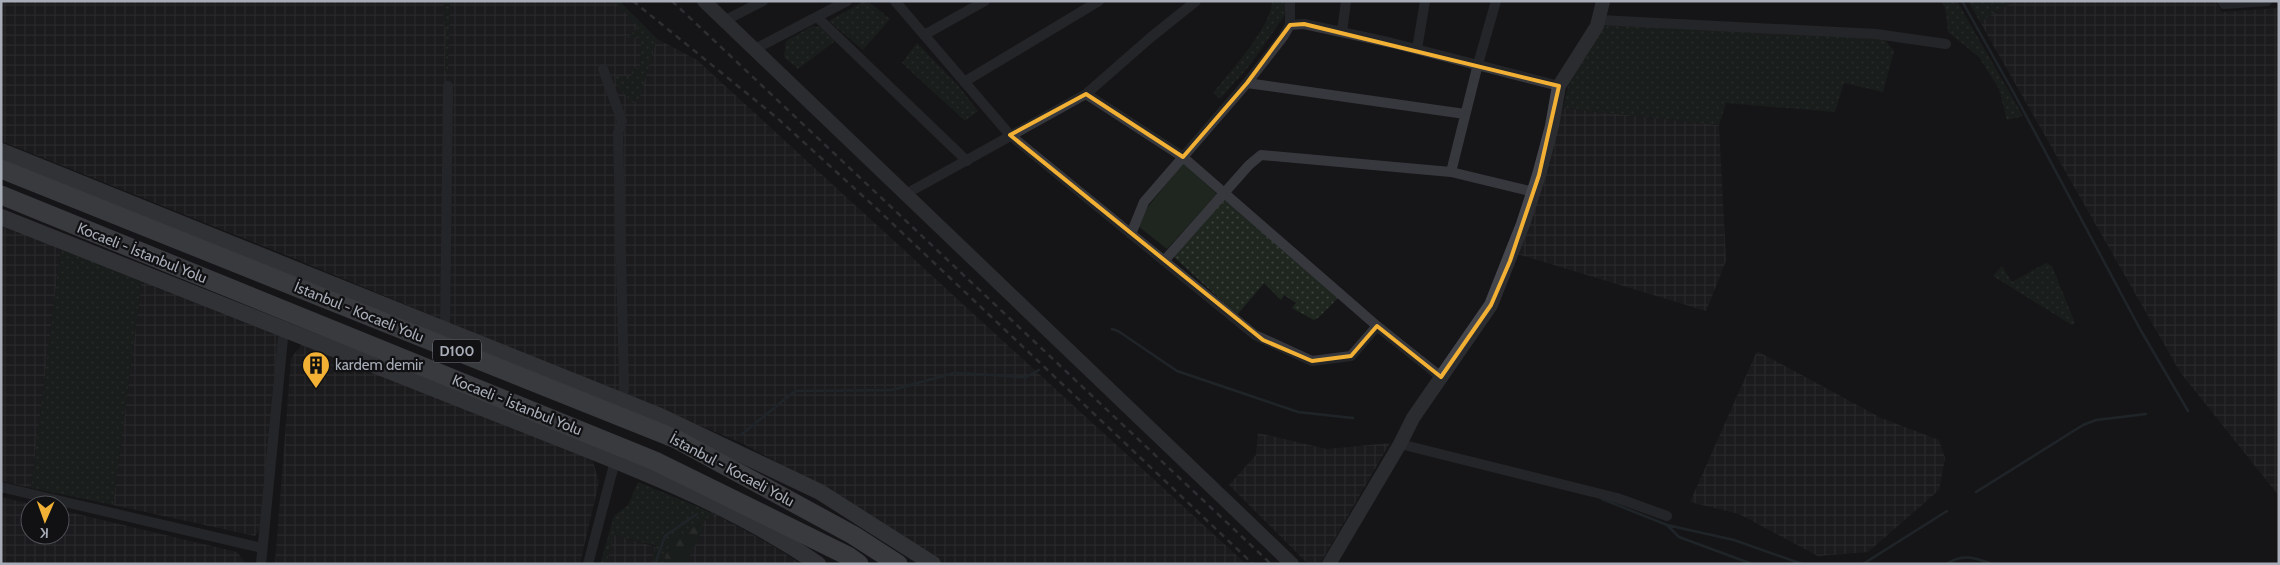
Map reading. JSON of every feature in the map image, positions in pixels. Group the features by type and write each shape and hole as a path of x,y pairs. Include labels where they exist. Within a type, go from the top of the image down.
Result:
{"highway":[{"name":"İstanbul - Kocaeli Yolu","path":"1,169 676,439 853,535 898,564"},
{"name":"Kocaeli - İstanbul Yolu","path":"1,195 655,461 848,556 859,564"}],"main road":[{"path":"704,1 753,50 1292,564"},
{"path":"1330,564 1400,444 1413,418 1491,305 1510,261 1534,192 1552,126 1559,86 1599,20 1603,1"},
{"path":"1,151 660,416 820,492 933,564"},
{"path":"1,217 288,329 714,504 818,564"}],"street":[{"path":"724,21 763,1"},
{"path":"753,50 847,1"},
{"path":"895,1 1010,136 1255,335 1312,361 1351,356 1377,326"},
{"path":"924,36 985,1"},
{"path":"964,82 1098,1"},
{"path":"904,194 1086,94 1196,1"},
{"path":"1131,234 1144,202 1247,84 1290,25 1290,1"},
{"path":"1342,32 1346,1"},
{"path":"1418,49 1426,1"},
{"path":"1451,172 1496,1"},
{"path":"2222,1 2224,4 2267,1"},
{"path":"817,16 967,160"},
{"path":"1599,20 1876,34 1946,44"},
{"path":"1290,25 1304,24 1418,49 1559,86"},
{"path":"603,69 622,121 618,133 624,388 622,400"},
{"path":"1247,84 1465,114"},
{"path":"445,329 448,86"},
{"path":"1086,94 1183,157 1377,326 1441,377"},
{"path":"1164,261 1224,192 1261,155 1451,172 1534,192"},
{"path":"260,564 283,338 288,329"},
{"path":"1400,444 1617,498 1667,516"},
{"path":"588,564 615,462"},
{"path":"1,487 262,548"}],"highlighted area":[{"path":"1304,24 1559,86 1539,175 1510,261 1491,305 1441,377 1377,326 1351,356 1312,361 1263,340 1010,135 1086,94 1183,157 1247,83 1290,25"}],"shaded area":[{"path":"1,1 619,1 657,39 697,60 1246,564 937,564 849,502 742,443 293,258 1,141"},
{"path":"2014,1 2215,1 2222,12 2279,8 2279,496 2180,372 1980,22"},
{"path":"1563,108 1719,125 1726,261 1706,311 1517,254"},
{"path":"1,225 61,247 31,488 1,481"},
{"path":"142,278 275,331 279,336 261,528 255,536 113,505"},
{"path":"303,343 592,458 599,482 580,564 275,564 291,358"},
{"path":"1757,351 1881,418 1939,440 1945,458 1939,490 1868,552 1818,556 1739,514 1690,502"},
{"path":"1258,433 1327,449 1390,443 1320,564 1308,564 1229,485 1256,455"},
{"path":"1,497 20,501 20,545 70,545 70,512 237,552 246,564 1,564"},
{"path":"715,514 768,543 801,564 663,564 671,541"},
{"path":"614,535 656,547 651,564 606,564"}],"green space":[{"path":"444,1 450,1 448,70 445,71 446,29 443,22"},
{"path":"614,1 619,1 657,39 639,100 632,103 616,84 616,76 631,76 632,68 640,68 641,38 627,38 638,27"},
{"path":"864,1 873,5 890,19 863,50 829,21"},
{"path":"1272,1 1285,1 1285,15 1250,65 1220,99 1213,93 1258,36 1270,11"},
{"path":"1942,1 1957,1 2023,116 2007,120 1999,89 1979,57 1948,32 1946,12"},
{"path":"1968,1 2014,1 1980,22"},
{"path":"1606,24 1884,39 1894,51 1883,92 1844,83 1835,112 1726,103 1719,125 1563,108 1569,82"},
{"path":"812,26 820,27 835,41 798,69 784,57 786,41"},
{"path":"917,43 957,84 978,111 965,121 902,63"},
{"path":"1183,163 1217,194 1167,249 1138,226 1147,208"},
{"path":"1223,198 1339,297 1319,317 1314,320 1292,308 1296,303 1284,295 1281,300 1264,283 1237,315 1173,256"},
{"path":"61,247 142,278 113,505 31,488"},
{"path":"2046,263 2052,266 2075,323 2072,325 1993,276 2002,266 2012,282"},
{"path":"638,482 715,514 671,541 663,564 651,564 656,546 614,535 606,564 600,564 614,516 628,505"},
{"path":"703,521 703,529 686,564 663,564 671,541"}],"waterway":[{"path":"1962,1 2016,97 2140,329 2188,411"},
{"path":"1112,329 1118,331 1177,371 1298,412 1353,418"},
{"path":"742,434 795,391 892,390 954,373 1026,377 1039,370"},
{"path":"1976,492 2083,425 2096,420 2146,414"},
{"path":"1602,499 1667,525 1734,540 1802,564"},
{"path":"1863,564 1947,511"},
{"path":"655,564 665,536 697,514"},
{"path":"1668,526 1679,537 1752,564"},
{"path":"1947,564 1963,558 1974,558 1992,564"},
{"path":"2236,564 2246,564"}],"railway":[{"path":"633,1 776,117 876,208 1253,564"},
{"path":"672,1 1271,564"}],"place":[{"name":"kardem demir","path":"316,389"}]}
